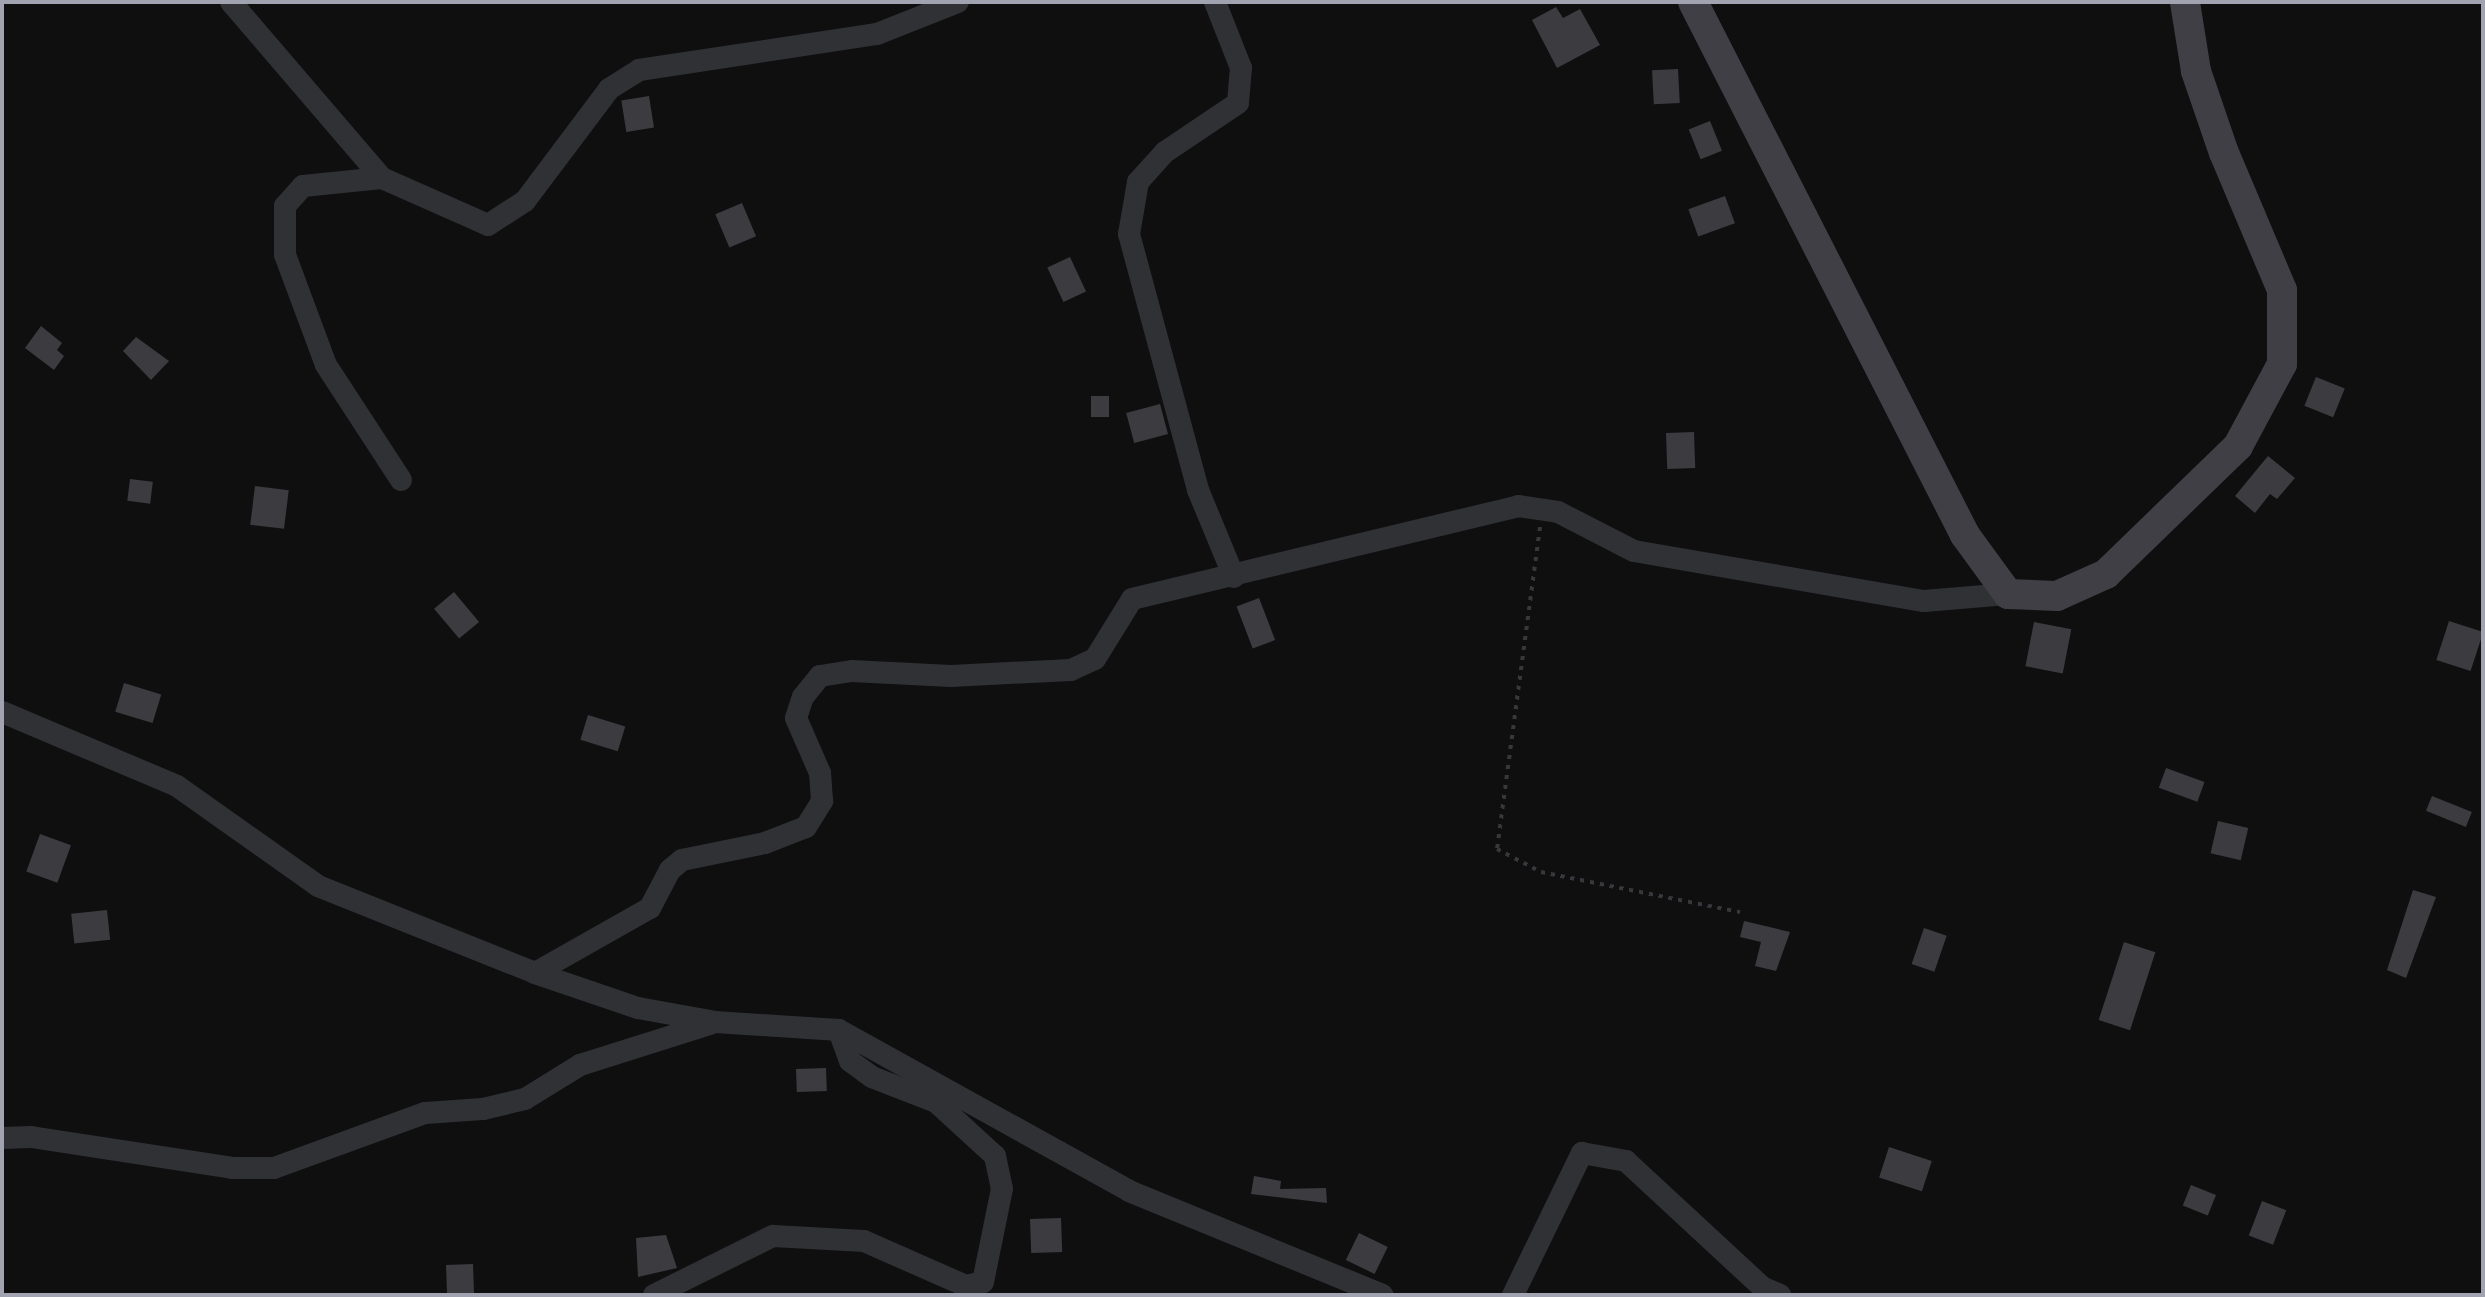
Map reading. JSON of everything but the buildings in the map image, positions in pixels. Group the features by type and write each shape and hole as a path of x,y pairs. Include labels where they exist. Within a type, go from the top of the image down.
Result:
{"street":[{"path":"231,2 382,178 488,225 525,201 609,89 639,70 877,34 958,2"},
{"path":"1215,2 1241,68 1238,103 1165,152 1138,182 1129,234 1198,490 1234,577"},
{"path":"1693,2 1965,535 2008,594"},
{"path":"535,973 650,908 670,870 682,860 765,843 806,827 822,801 820,773 796,718 803,697 820,676 852,671 951,676 1071,670 1095,659 1132,599 1234,577 1484,511 1518,506 1541,513 1558,512 1634,551 1924,601 2008,594 2057,596 2106,574 2238,446 2282,364 2282,290 2224,153 2196,71 2185,2"},
{"path":"382,178 303,186 285,206 285,255 326,365 401,480"},
{"path":"2,712 177,786 318,886 535,973 638,1008 715,1022 839,1030 1129,1191 1382,1295"},
{"path":"2,1138 31,1137 233,1168 274,1168 425,1113 483,1109 525,1099 580,1065 715,1022"},
{"path":"654,1295 773,1236 864,1241 966,1286 983,1282 1002,1189 995,1156 936,1102 872,1077 850,1061 839,1030"},
{"path":"1513,1295 1582,1153 1626,1161 1762,1287 1780,1295"}],"path":[{"path":"1541,513 1497,849 1541,872 1740,912"}]}
